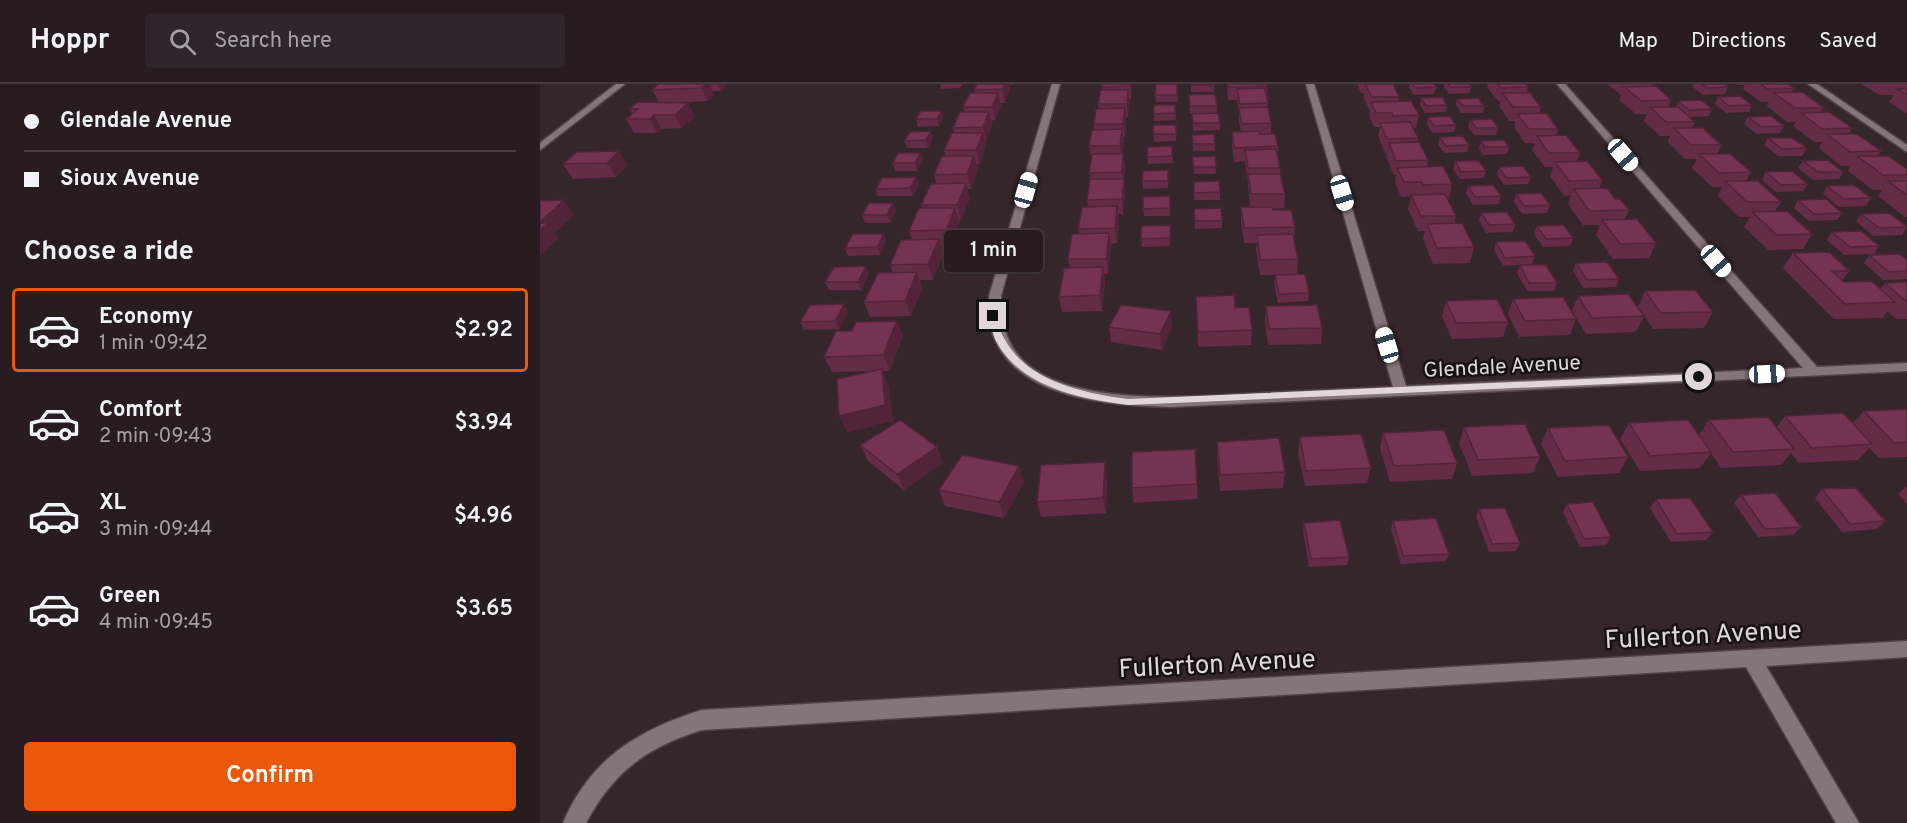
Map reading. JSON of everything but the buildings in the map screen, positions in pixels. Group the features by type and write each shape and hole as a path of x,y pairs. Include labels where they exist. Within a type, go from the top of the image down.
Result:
{"street":[{"path":"540,147 621,84"},
{"name":"Glendale Avenue","path":"1056,84 995,296 993,316 999,338 1015,359 1032,373 1058,387 1095,398 1128,402 1401,392 1907,367"},
{"path":"1310,84 1401,392"},
{"path":"1561,84 1813,371"},
{"path":"1812,84 1907,149"},
{"name":"Fullerton Avenue","path":"574,823 595,787 620,760 649,739 672,728 702,720 1907,650"},
{"path":"1752,658 1848,823"}],"route":[{"path":"993,316 999,338 1015,359 1032,373 1058,387 1095,398 1128,402 1401,392 1699,377"}]}
